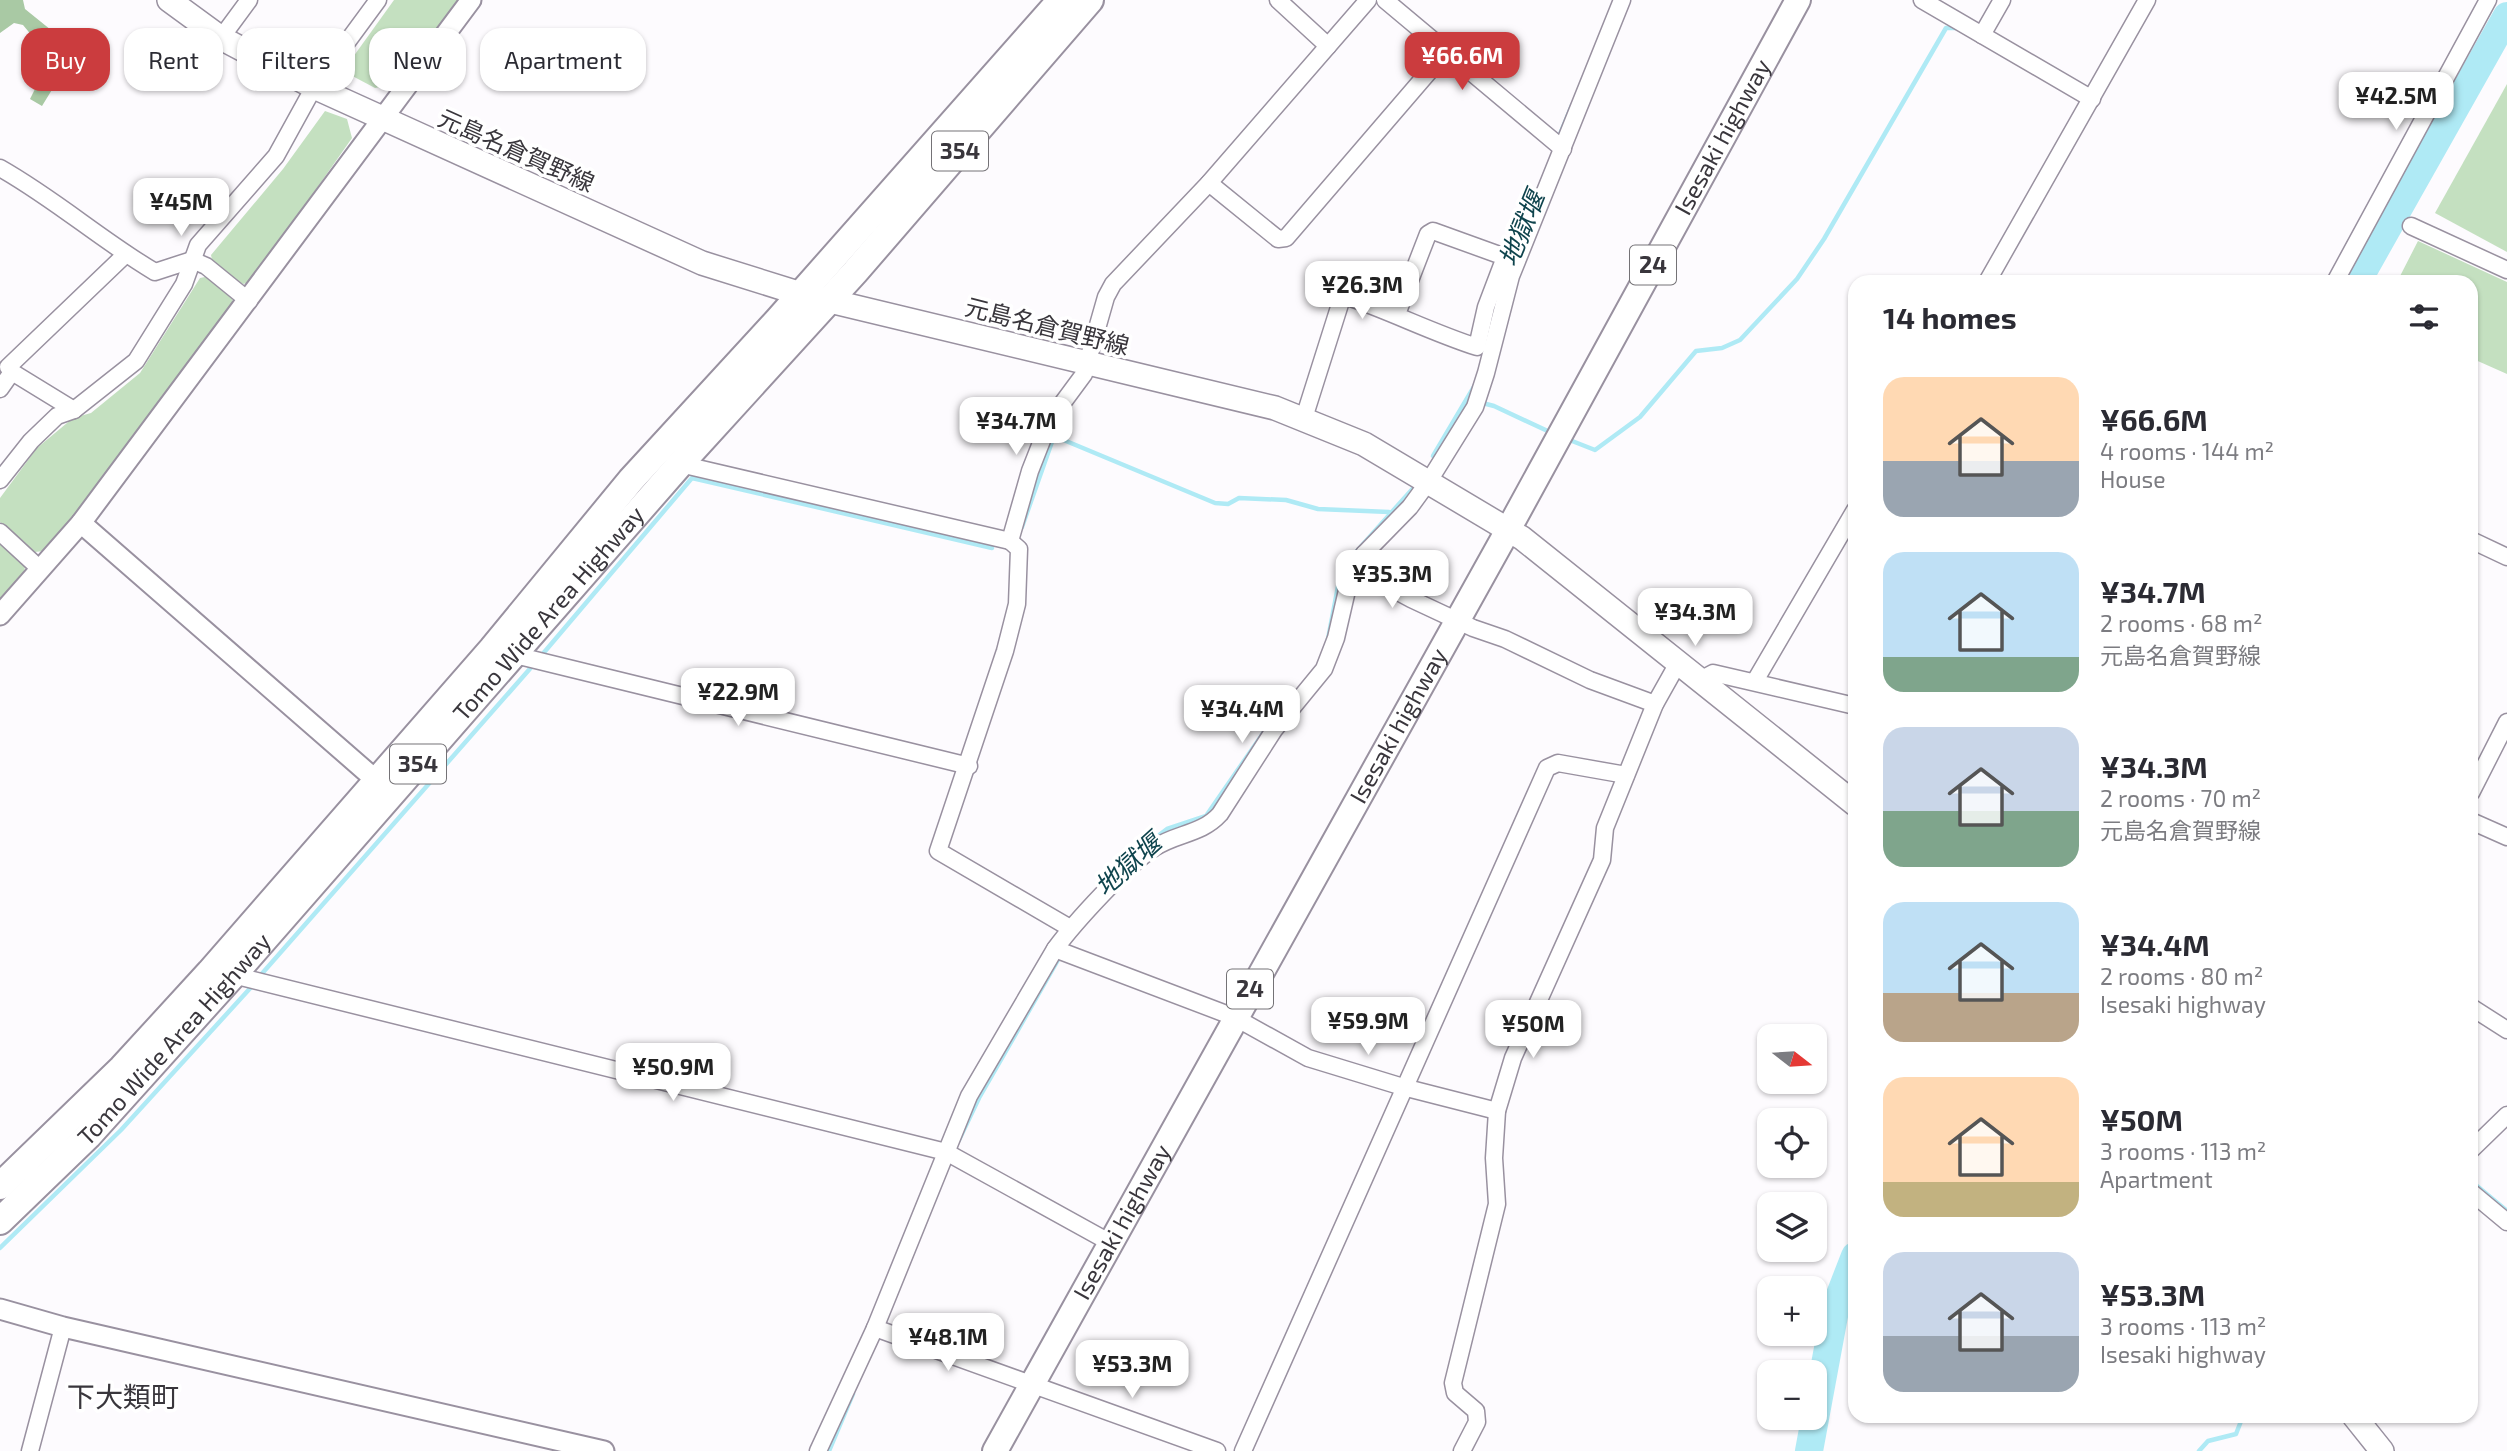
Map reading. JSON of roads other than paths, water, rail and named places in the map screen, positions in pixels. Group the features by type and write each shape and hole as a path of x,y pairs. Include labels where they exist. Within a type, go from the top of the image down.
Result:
{"highway":[{"name":"Tomo Wide Area Highway","path":"0,1186 122,1068 377,781 509,628 631,480 801,294 1060,0"},
{"name":"Tomo Wide Area Highway","path":"0,1221 88,1136 233,975 1090,0"}],"main road":[{"name":"元島名倉賀野線","path":"169,0 208,28"},
{"name":"Isesaki highway","path":"995,1451 1455,620 1508,530 1798,0"},
{"name":"元島名倉賀野線","path":"323,91 702,263 801,294 1275,408 1364,444 1508,530 1561,568 1848,798"},
{"path":"2360,1423 2382,1451"}],"street":[{"path":"223,34 249,0"},
{"path":"355,31 378,0"},
{"path":"0,615 80,523 249,301 381,118 471,0"},
{"path":"1278,0 1328,46"},
{"path":"1010,541 1030,471 1050,420 1084,374 1113,284 1209,183 1368,0"},
{"path":"1385,0 1445,53 1563,149"},
{"path":"1304,418 1341,301 1348,296 1397,314 1444,337 1477,346 1489,328 1511,276 1622,0"},
{"path":"1922,0 2092,99"},
{"path":"1982,35 2002,0"},
{"path":"1991,275 2147,0"},
{"path":"2339,275 2488,0"},
{"path":"1209,183 1278,239 1286,238 1445,53"},
{"path":"0,480 31,440 57,416 74,410 136,361 184,284 192,260 206,235 276,156 312,91"},
{"path":"0,169 43,192 126,254 155,271 192,260 206,266 249,301"},
{"path":"2411,226 2507,270"},
{"path":"818,1451 875,1328 970,1096 1055,949 1070,928 1150,850 1170,838 1192,834 1209,826 1220,814 1274,730 1324,669 1336,638 1351,573 1364,554 1410,507 1475,407 1489,328 1506,257 1433,231 1428,234 1397,314"},
{"path":"8,367 126,254"},
{"path":"0,389 12,372 74,410"},
{"path":"680,464 1010,541 1019,549 1017,604 1005,651 969,766 938,851 1070,928"},
{"path":"1755,681 1848,522"},
{"path":"80,523 377,781"},
{"path":"0,532 40,569"},
{"path":"2478,543 2507,557"},
{"path":"1364,554 1398,592 1590,680 1656,704"},
{"path":"515,655 969,766"},
{"path":"1462,1451 1477,1422 1476,1411 1455,1393 1452,1383 1497,1204 1494,1158 1497,1111 1513,1058 1602,860 1605,828 1626,775 1656,704 1678,663"},
{"path":"1700,680 1713,673 1848,704"},
{"path":"2478,779 2507,722"},
{"path":"1243,1451 1547,768 1558,763 1626,775"},
{"path":"2478,824 2507,837"},
{"path":"1055,949 1234,1017 1308,1058 1403,1087 1497,1111"},
{"path":"233,975 946,1152 1109,1242"},
{"path":"2478,1011 2507,1030"},
{"path":"2478,1143 2507,1115"},
{"path":"2478,1198 2507,1222"},
{"path":"0,1309 63,1327 594,1450"},
{"path":"30,1451 63,1327"},
{"path":"875,1328 1217,1451"}],"waterway":[{"path":"2361,275 2507,16"},
{"path":"1567,439 1595,450 1640,417 1696,351 1722,348 1740,340 1797,279 1824,239 1946,28 1955,28"},
{"name":"地獄堰","path":"1558,139 1572,105"},
{"name":"地獄堰","path":"1433,456 1475,385"},
{"path":"1467,399 1494,406 1552,433"},
{"path":"1022,527 1054,436 1215,503 1228,504 1239,498 1286,500 1318,509 1389,512"},
{"path":"541,656 692,478 992,548"},
{"name":"地獄堰","path":"1328,639 1340,576 1348,561 1416,485"},
{"path":"259,977 535,663"},
{"name":"地獄堰","path":"1150,842 1167,829 1206,816 1266,729"},
{"name":"地獄堰","path":"959,1140 979,1098 1058,960"},
{"path":"0,1248 121,1130 254,984"},
{"path":"2478,1187 2507,1211"},
{"path":"1809,1451 1836,1305 1848,1274"},
{"name":"地獄堰","path":"829,1451 853,1394"},
{"path":"2199,1451 2208,1441 2236,1434 2240,1423"}],"district":[{"name":"下大類町","path":"123,1397"}]}
